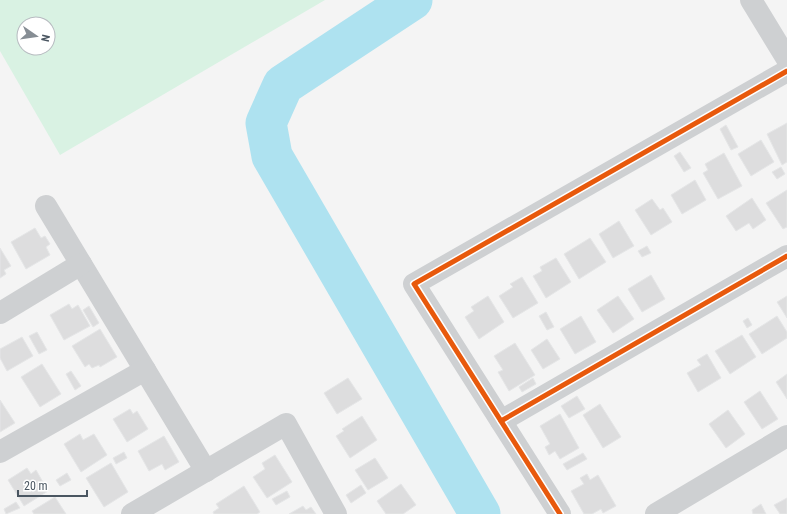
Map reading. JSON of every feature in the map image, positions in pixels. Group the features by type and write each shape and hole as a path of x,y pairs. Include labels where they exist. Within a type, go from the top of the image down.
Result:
{"street":[{"path":"752,0 787,58"},
{"path":"560,514 414,284 787,71"},
{"path":"46,206 206,470"},
{"path":"501,421 787,256"},
{"path":"0,313 81,264"},
{"path":"0,452 145,370"},
{"path":"132,514 286,424 336,514"},
{"path":"656,514 787,436"}],"green space":[{"path":"0,0 325,0 60,155 0,51"}],"building":[{"path":"787,123 787,162 782,165 767,134"},
{"path":"726,125 738,147 731,150 720,129"},
{"path":"761,140 774,162 751,176 738,154"},
{"path":"680,152 691,168 684,172 674,156"},
{"path":"724,153 742,186 718,199 703,173 708,170 705,164"},
{"path":"781,167 785,174 777,179 772,172"},
{"path":"695,180 706,200 682,214 671,195"},
{"path":"787,190 787,227 783,229 766,203"},
{"path":"752,198 766,220 753,229 749,223 736,231 726,216"},
{"path":"652,199 660,210 663,208 672,222 651,235 635,210"},
{"path":"619,221 634,246 613,258 599,234"},
{"path":"35,228 41,238 45,236 50,244 46,247 50,255 26,269 11,242"},
{"path":"590,238 606,262 579,279 564,254"},
{"path":"647,246 651,253 642,257 638,251"},
{"path":"0,248 11,266 4,270 6,274 0,278"},
{"path":"556,258 571,282 546,298 533,276 542,271 540,267"},
{"path":"651,275 665,299 642,312 628,289"},
{"path":"522,277 538,303 513,318 499,296 513,287 510,284"},
{"path":"488,296 504,322 479,339 465,317 474,311 471,307"},
{"path":"618,296 634,319 613,333 597,310"},
{"path":"787,296 787,318 777,302"},
{"path":"69,304 72,309 78,305 90,326 64,340 50,315"},
{"path":"89,306 99,323 93,327 83,310"},
{"path":"546,312 554,327 547,330 539,316"},
{"path":"581,316 596,342 575,354 560,329"},
{"path":"777,316 787,332 787,338 762,354 749,334"},
{"path":"748,318 752,325 747,328 743,321"},
{"path":"100,329 117,357 100,367 99,365 92,368 89,364 85,367 72,346"},
{"path":"37,332 47,350 39,354 29,336"},
{"path":"742,335 756,357 730,374 715,351"},
{"path":"22,337 33,356 7,371 0,358 0,349"},
{"path":"547,339 560,359 543,369 531,350"},
{"path":"515,343 535,375 509,391 498,372 503,370 494,356"},
{"path":"707,354 721,378 698,392 687,373 701,365 697,360"},
{"path":"42,364 61,394 40,407 21,377"},
{"path":"71,371 81,386 75,390 66,374"},
{"path":"787,374 787,399 776,382"},
{"path":"348,378 362,399 337,414 324,393"},
{"path":"533,378 536,384 522,392 519,387"},
{"path":"760,391 778,419 762,429 744,402"},
{"path":"577,396 585,409 569,418 561,406"},
{"path":"0,400 15,423 0,432"},
{"path":"600,404 621,437 603,448 583,415"},
{"path":"130,409 133,414 137,411 148,429 127,442 113,419"},
{"path":"728,410 745,434 726,448 709,424"},
{"path":"560,414 579,448 560,459 555,451 549,455 545,447 550,444 540,426"},
{"path":"362,416 377,440 350,458 336,436 344,431 342,429"},
{"path":"80,434 83,440 94,434 107,455 81,472 64,444"},
{"path":"164,436 179,462 165,470 162,464 149,471 138,451"},
{"path":"124,452 127,458 116,464 113,458"},
{"path":"583,453 587,459 567,470 563,464"},
{"path":"275,455 292,482 267,498 253,477 265,469 262,463"},
{"path":"375,458 388,478 368,490 355,470"},
{"path":"111,463 128,492 104,507 86,478"},
{"path":"27,468 31,474 36,470 48,491 24,506 8,480"},
{"path":"67,473 71,480 60,486 56,480"},
{"path":"587,474 590,480 598,475 616,506 603,513 601,509 592,514 584,514 571,491 584,484 580,478"},
{"path":"401,484 416,505 403,514 386,514 377,501"},
{"path":"361,485 366,493 351,503 346,495"},
{"path":"244,486 260,512 257,514 214,514 213,512 219,508 216,504"},
{"path":"287,491 290,497 276,505 272,499"},
{"path":"55,497 66,514 34,514 32,511"},
{"path":"787,498 787,514 780,514 774,505"},
{"path":"16,502 20,508 6,514 4,509"},
{"path":"761,504 766,514 753,514 752,510"},
{"path":"303,506 306,510 311,507 316,514 289,514"}],"waterway":[{"path":"412,0 283,85 266,123 272,156 480,514"}],"cycle path":[{"path":"560,514 414,284 787,71"},
{"path":"501,421 787,256"}]}
